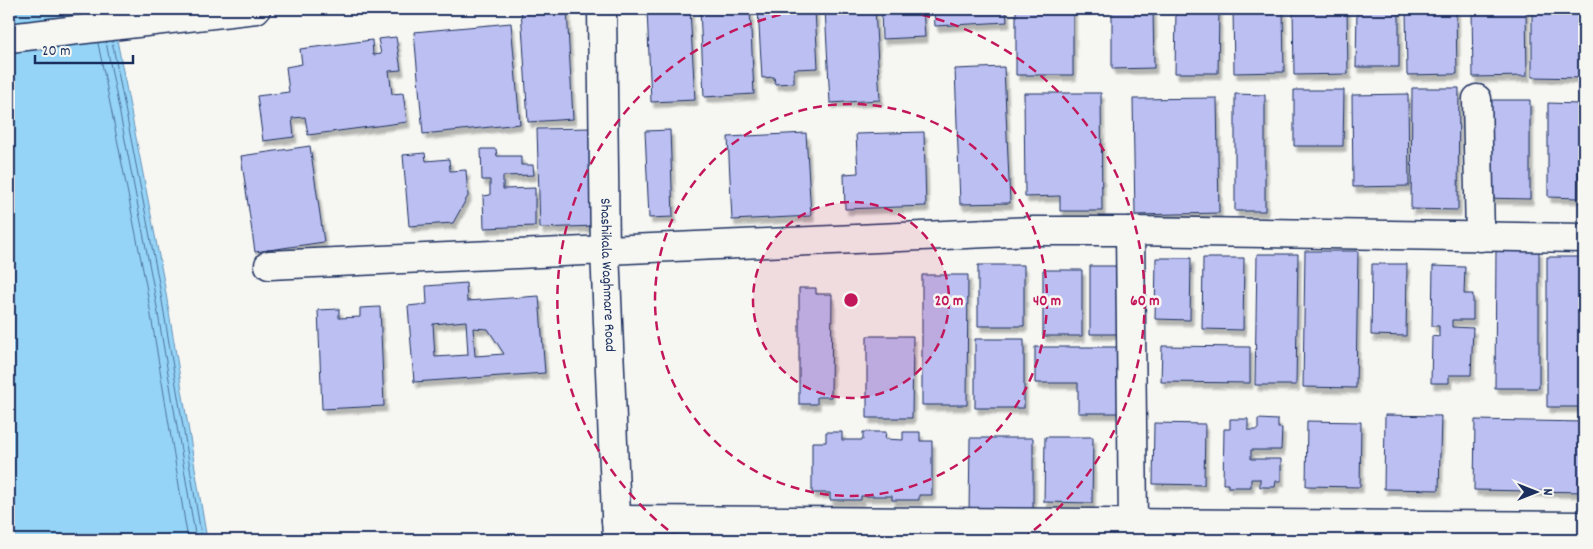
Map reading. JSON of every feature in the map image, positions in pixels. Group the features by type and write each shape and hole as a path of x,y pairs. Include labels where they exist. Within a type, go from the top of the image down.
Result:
{"street":[{"path":"9,38 256,9"},
{"name":"Shashikala Waghmare Road","path":"602,9 604,250 617,530"},
{"path":"1477,99 1480,237"},
{"path":"269,265 1034,230 1584,238"},
{"path":"1130,230 1133,523"},
{"path":"617,530 1133,523 1584,526"}],"water":[{"path":"9,9 111,9 164,282 207,540 9,540"}],"building":[{"path":"521,9 567,9 573,119 528,122"},
{"path":"647,9 690,9 695,100 651,102"},
{"path":"700,9 750,9 754,94 704,97"},
{"path":"758,9 815,9 818,68 794,69 794,83 775,84 774,77 762,78"},
{"path":"825,9 875,9 880,100 830,103"},
{"path":"881,9 923,9 925,37 882,39"},
{"path":"934,9 1006,9 1007,22 935,26"},
{"path":"1016,9 1073,9 1073,75 1016,75"},
{"path":"1112,9 1153,9 1154,68 1112,69"},
{"path":"1176,9 1219,9 1218,73 1175,73"},
{"path":"1233,9 1283,9 1284,72 1234,73"},
{"path":"1293,9 1347,9 1348,74 1294,75"},
{"path":"1357,9 1399,9 1399,67 1356,67"},
{"path":"1406,9 1456,9 1457,74 1407,75"},
{"path":"1472,9 1526,9 1527,76 1473,77"},
{"path":"1532,9 1584,9 1584,78 1532,77"},
{"path":"511,23 520,124 423,134 414,32"},
{"path":"396,37 401,70 389,71 392,94 403,93 407,122 308,135 305,117 292,118 294,137 263,141 257,96 289,92 286,67 302,64 300,49 372,40 373,55 381,54 378,39"},
{"path":"1004,67 1010,203 960,204 955,69"},
{"path":"1412,88 1459,88 1458,210 1411,209"},
{"path":"1294,90 1344,90 1343,146 1294,146"},
{"path":"1024,93 1101,93 1102,211 1060,211 1060,196 1025,197"},
{"path":"1235,94 1265,95 1265,211 1235,211"},
{"path":"1408,94 1409,186 1353,187 1352,95"},
{"path":"1217,98 1219,213 1135,215 1133,99"},
{"path":"1481,100 1530,100 1530,199 1481,198"},
{"path":"1548,103 1579,104 1578,198 1548,197"},
{"path":"592,128 595,226 540,228 537,129"},
{"path":"670,130 673,217 649,218 645,131"},
{"path":"924,132 926,206 845,209 844,174 858,173 856,134"},
{"path":"806,133 811,216 732,220 728,137"},
{"path":"310,146 324,242 255,252 241,156"},
{"path":"481,149 496,149 497,156 521,156 521,165 533,165 534,175 503,176 503,189 535,188 535,226 484,228 483,196 490,195 490,180 482,180"},
{"path":"425,153 426,161 449,159 450,171 466,170 468,196 453,223 409,226 403,155"},
{"path":"1496,249 1539,250 1539,388 1495,388"},
{"path":"1305,251 1358,251 1356,388 1303,387"},
{"path":"1257,254 1298,254 1296,385 1255,385"},
{"path":"1547,257 1584,257 1584,396 1581,396 1581,407 1547,407"},
{"path":"1156,258 1191,258 1190,320 1155,319"},
{"path":"1203,258 1244,258 1243,330 1202,329"},
{"path":"1372,264 1407,264 1406,336 1371,335"},
{"path":"978,265 1024,265 1024,326 978,326"},
{"path":"1090,266 1128,266 1127,334 1090,334"},
{"path":"1433,266 1465,267 1464,294 1473,294 1473,320 1452,320 1452,327 1473,328 1471,375 1449,375 1449,383 1431,383 1432,336 1439,337 1439,326 1432,326"},
{"path":"1043,270 1082,270 1082,336 1043,336"},
{"path":"922,275 968,275 967,405 922,405"},
{"path":"466,283 467,301 539,296 545,373 414,382 408,306 427,304 426,286","holes":["466,321 468,355 435,357 433,324","473,328 488,329 504,354 475,356"]},
{"path":"799,288 816,288 816,294 832,294 831,397 817,397 817,404 799,404"},
{"path":"380,307 384,406 322,409 318,310 339,309 339,318 360,317 360,308"},
{"path":"867,336 913,336 912,418 867,418"},
{"path":"975,339 1024,339 1024,408 975,408"},
{"path":"1162,346 1250,347 1250,383 1161,382"},
{"path":"1035,347 1121,347 1120,413 1078,413 1078,383 1035,383"},
{"path":"1385,415 1441,416 1439,490 1384,489"},
{"path":"1230,419 1248,419 1248,430 1258,430 1258,419 1278,420 1278,428 1282,428 1281,450 1251,450 1251,459 1281,459 1281,481 1276,481 1275,487 1260,487 1260,479 1251,479 1251,487 1228,487 1228,484 1223,484 1224,429 1230,429"},
{"path":"1475,420 1584,422 1584,492 1474,490"},
{"path":"1307,421 1361,422 1360,487 1306,486"},
{"path":"1154,423 1205,424 1204,485 1153,484"},
{"path":"826,432 842,432 842,440 863,440 863,432 886,432 885,439 903,440 903,432 920,432 920,441 932,441 932,495 919,495 919,500 892,500 892,496 861,496 861,500 830,500 830,493 812,493 812,442 826,442"},
{"path":"1045,437 1093,437 1092,503 1044,502"},
{"path":"970,438 1033,438 1033,514 969,513"}]}
